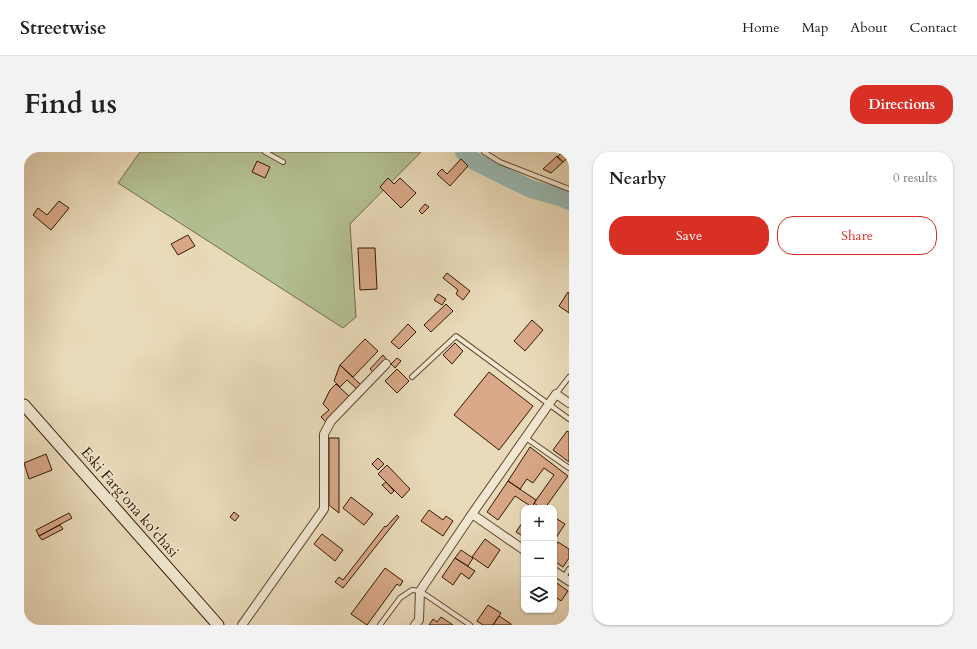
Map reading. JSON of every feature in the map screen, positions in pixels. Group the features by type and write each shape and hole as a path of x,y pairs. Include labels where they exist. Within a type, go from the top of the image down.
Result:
{"main road":[{"name":"Eski Farg'ona ko'chasi","path":"24,405 213,623"}],"street":[{"path":"242,625 324,509 324,434 331,421 386,364"},
{"path":"415,625 419,620 420,591 549,403 556,394 569,403"},
{"path":"472,514 521,548"},
{"path":"557,572 566,579"}],"lane":[{"path":"265,152 283,162"},
{"path":"484,152 500,162 569,189"},
{"path":"412,377 456,336 569,419"},
{"path":"556,394 569,377"},
{"path":"526,438 569,468"},
{"path":"566,579 569,569"},
{"path":"380,625 400,598 412,590 420,591 470,625"}],"green space":[{"path":"140,152 421,152 350,224 356,317 343,328 118,183"}],"building":[{"path":"563,152 569,152 569,157 563,162 557,157"},
{"path":"557,156 563,162 551,173 543,169"},
{"path":"461,159 468,166 450,186 437,174 442,169 447,174"},
{"path":"257,161 270,167 265,178 252,172"},
{"path":"388,178 394,184 400,178 416,193 401,208 380,187"},
{"path":"59,201 69,208 51,230 33,215 38,208 47,215"},
{"path":"425,204 429,207 422,214 419,211"},
{"path":"188,235 195,246 178,255 171,244"},
{"path":"358,248 375,248 377,289 360,290"},
{"path":"447,273 470,291 463,300 456,294 458,290 443,278"},
{"path":"568,292 569,293 569,313 559,306"},
{"path":"438,294 446,299 442,305 434,300"},
{"path":"446,304 453,311 431,332 424,325"},
{"path":"532,320 543,330 525,351 514,341"},
{"path":"408,324 416,332 399,349 391,342"},
{"path":"365,339 378,351 353,377 340,365"},
{"path":"455,343 463,351 452,364 443,355"},
{"path":"383,355 387,360 374,373 370,369"},
{"path":"397,358 401,361 395,368 391,364"},
{"path":"340,365 362,386 358,390 347,380 340,387 334,381"},
{"path":"397,369 409,381 397,393 385,381"},
{"path":"489,372 533,406 499,450 454,415"},
{"path":"336,384 350,397 326,422 321,417 329,410 323,404 330,390"},
{"path":"567,431 569,432 569,462 553,450"},
{"path":"329,438 339,438 339,513 329,505"},
{"path":"530,447 568,476 547,505 537,505 534,503 554,475 544,468 533,483 527,479 520,489 508,481"},
{"path":"46,454 52,470 29,479 24,463"},
{"path":"378,458 384,464 378,470 372,464"},
{"path":"387,465 410,489 402,498 378,474"},
{"path":"508,481 536,500 533,505 529,505 515,496 498,520 487,512"},
{"path":"386,482 394,491 391,494 382,485"},
{"path":"351,497 373,514 364,525 343,508"},
{"path":"429,510 443,520 446,516 453,521 443,536 421,521"},
{"path":"234,512 239,516 235,521 230,517"},
{"path":"69,513 72,518 39,536 36,530"},
{"path":"397,515 399,517 343,588 335,582 339,577 343,580 385,526 386,527"},
{"path":"557,519 565,524 557,536"},
{"path":"521,524 521,535 516,532"},
{"path":"60,525 63,529 42,540 39,536"},
{"path":"322,534 343,550 335,561 314,544"},
{"path":"485,539 500,550 488,568 472,557"},
{"path":"558,542 569,549 569,558 563,567 557,563"},
{"path":"461,550 473,558 468,566 455,558"},
{"path":"455,558 475,571 469,579 461,573 453,585 442,577"},
{"path":"385,568 403,581 400,586 397,584 367,625 351,614"},
{"path":"557,583 568,591 561,601 557,598"},
{"path":"488,605 501,613 493,625 483,625 477,621"},
{"path":"499,616 511,624 511,625 493,625"},
{"path":"441,617 453,625 429,625 433,619 437,622"}],"waterway":[{"path":"464,152 474,161 531,189 569,201"}]}
